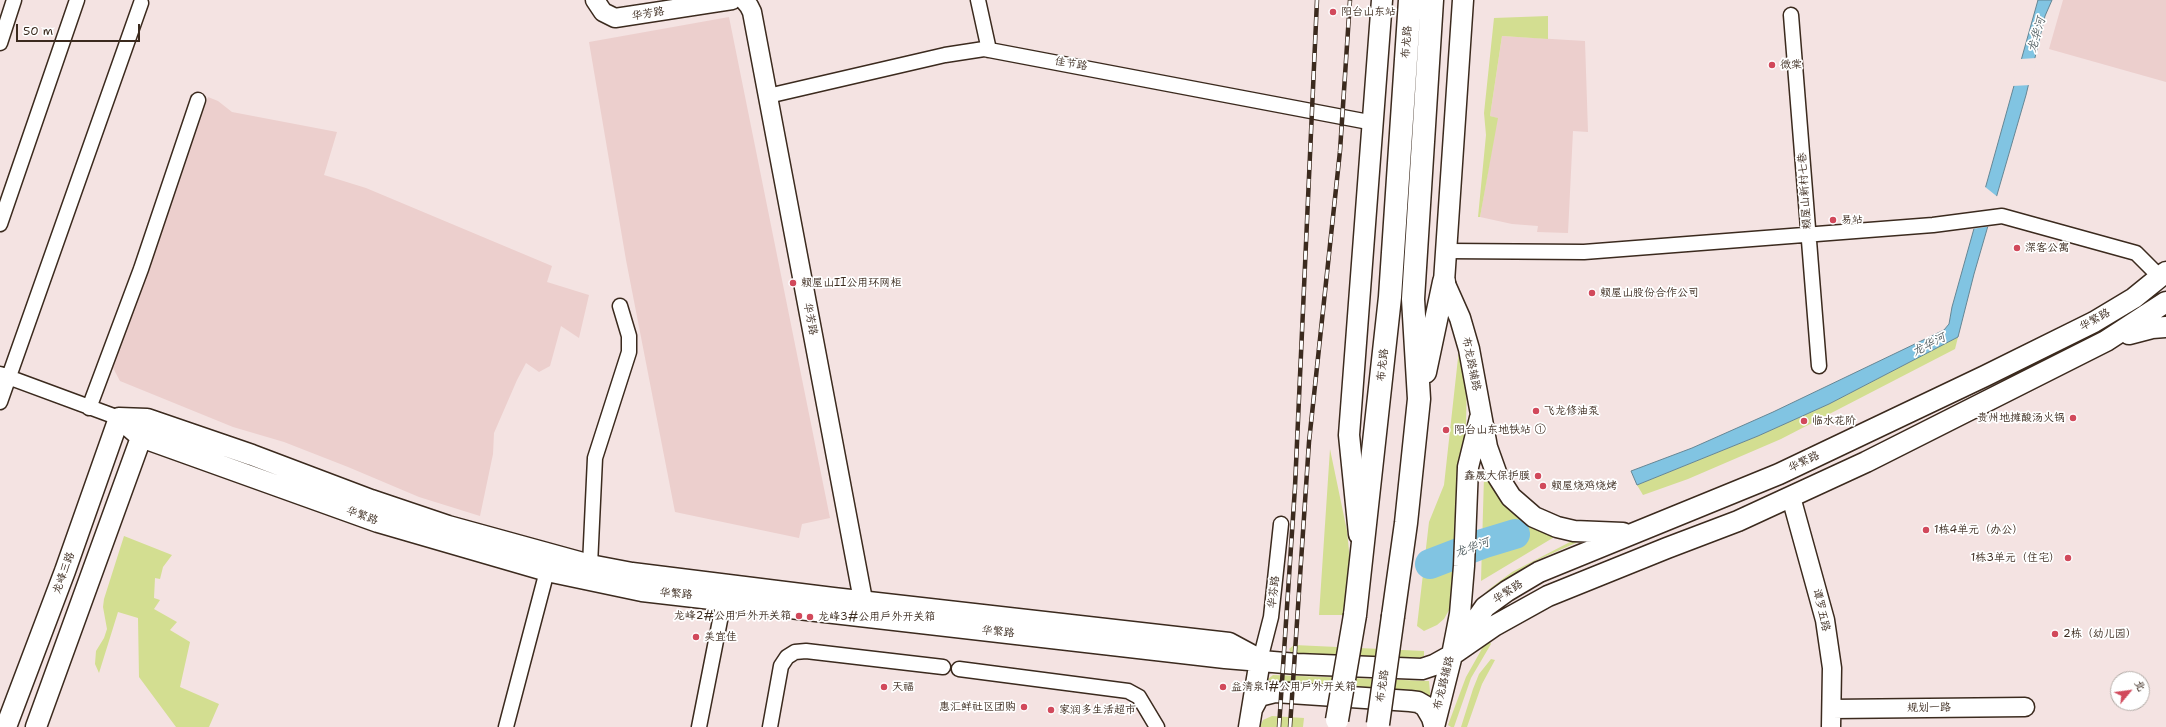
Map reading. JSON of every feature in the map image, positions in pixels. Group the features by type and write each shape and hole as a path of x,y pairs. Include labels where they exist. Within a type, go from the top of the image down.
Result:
{"main road":[{"path":"1362,558 1349,435 1374,123 1382,0"},
{"name":"布龙路","path":"1337,724 1355,615 1390,296 1410,0"},
{"name":"布龙路","path":"1377,725 1406,523 1419,399 1413,299 1432,0"},
{"name":"布龙路辅路","path":"1434,726 1452,655 1460,614 1464,566 1468,467 1481,414 1465,334 1444,282 1463,0"},
{"name":"华繁路","path":"1452,655 1476,618 1493,600 1539,572 1780,474 1992,373 2094,322 2164,278"},
{"path":"1419,399 1444,282"},
{"name":"华繁路","path":"144,428 441,524 590,565 865,609 1225,658 1297,664 1422,669 1434,665 1452,655 1494,626 1526,608 1636,560 1738,521 1874,458 2106,341 2166,302"},
{"path":"2106,341 2152,328 2166,327"},
{"path":"1481,414 1487,447 1497,474 1511,497 1525,510 1549,524 1574,531 1615,534 1632,533 1636,560"},
{"name":"华繁路","path":"119,418 378,522 548,570 642,591 724,600 865,609"},
{"name":"龙峰三路","path":"6,727 65,571 119,418"},
{"path":"36,727 144,428"},
{"path":"1251,718 1260,660"},
{"path":"1251,718 1259,696 1275,692 1418,702 1425,706 1432,718 1434,726"}],"street":[{"path":"0,43 14,0"},
{"path":"0,224 77,0"},
{"name":"华芳路","path":"595,0 603,12 616,18 732,0"},
{"name":"华芳路","path":"744,0 750,6 752,12 865,609"},
{"path":"978,0 990,50"},
{"path":"0,402 5,376 141,3"},
{"name":"赖屋山新村七巷","path":"1791,15 1819,366"},
{"name":"佳节路","path":"768,96 945,55 978,49 990,50 1374,123"},
{"path":"86,407 141,269 198,100"},
{"path":"1447,252 1584,252 1933,224 1994,216 2006,216 2136,253 2164,278"},
{"path":"590,565 595,458 629,352 629,336 620,306"},
{"name":"华繁路","path":"5,376 119,418"},
{"name":"谭罗五路","path":"1791,497 1825,620 1832,668 1831,727"},
{"name":"华芬路","path":"1260,660 1271,617 1282,524"},
{"path":"506,727 548,570"},
{"path":"699,727 724,600"},
{"path":"770,727 781,666 787,657 795,652 806,650 943,667"},
{"path":"959,669 1128,691 1139,697 1157,727"},
{"name":"规划一路","path":"1832,709 2025,707"}],"shaded area":[{"path":"2063,0 2166,0 2166,82 2049,49"},
{"path":"729,17 830,518 802,524 799,538 675,512 626,260 589,42"},
{"path":"1502,36 1585,41 1588,132 1573,131 1568,233 1537,232 1538,226 1512,224 1480,217 1497,118 1490,116"},
{"path":"208,97 218,101 232,112 337,132 324,175 366,188 552,266 547,282 589,295 579,338 561,326 550,366 539,372 526,363 517,380 494,433 493,454 480,516 419,497 284,442 233,427 120,381 112,366"}],"green space":[{"path":"1548,16 1548,39 1502,36 1490,116 1498,118 1480,217 1478,217 1486,135 1484,113 1494,18"},
{"path":"1958,337 1955,349 1781,439 1688,479 1643,495 1637,485 1758,436 1829,404"},
{"path":"1459,349 1467,377 1466,424 1457,506 1456,541 1430,574 1455,564 1453,603 1444,619 1437,625 1424,631 1417,626 1429,522 1444,485"},
{"path":"1330,449 1347,531 1350,561 1343,615 1319,615"},
{"path":"1489,474 1556,536 1481,581 1484,476"},
{"path":"124,536 172,555 163,567 160,579 155,578 154,598 160,600 154,609 177,622 170,630 190,642 180,687 219,704 209,727 176,727 139,677 138,618 118,612 99,673 95,664 96,651 104,638 107,629 103,607 104,599"},
{"path":"1570,539 1578,540 1578,542 1533,562 1484,593 1512,572 1570,542"},
{"path":"1488,638 1491,644 1471,678 1454,727 1451,727 1448,725 1466,677"},
{"path":"1294,645 1424,651 1424,656 1416,659 1292,654 1289,649"},
{"path":"1491,659 1495,660 1482,684 1467,727 1461,727 1479,674"},
{"path":"1273,675 1429,681 1431,704 1421,692 1414,690 1273,684 1268,679"},
{"path":"1272,716 1304,718 1303,727 1260,727 1263,720"}],"water":[{"path":"2038,0 2052,0 2045,16 2026,95 1974,274 1958,337 1829,404 1758,436 1637,485 1631,471 1692,448 1773,412 1944,330 1949,324 1952,307"},
{"path":"1509,523 1518,543 1430,574 1433,552 1484,530"}],"pier":[{"path":"2037,58 2031,85 2012,86 2020,59"},
{"path":"1984,186 1999,198 1992,226 1972,229"},
{"path":"1483,528 1482,557 1455,566 1456,538"}],"waterway":[{"name":"龙华河","path":"1430,564 1482,544 1515,534"}],"railway":[{"path":"1279,727 1295,487 1317,0"},
{"path":"1290,727 1309,442 1340,151 1350,0"}],"place":[{"name":"阳台山东站","path":"1333,12"},
{"name":"微棠","path":"1772,65"},
{"name":"易站","path":"1833,220"},
{"name":"深客公寓","path":"2017,248"},
{"name":"赖屋山II公用环网柜","path":"793,283"},
{"name":"赖屋山股份合作公司","path":"1592,293"},
{"name":"飞龙修油泵","path":"1536,411"},
{"name":"贵州地摊酸汤火锅","path":"2073,418"},
{"name":"临水花阶","path":"1804,421"},
{"name":"阳台山东地铁站 ①","path":"1446,430"},
{"name":"鑫晟大保护膜","path":"1538,476"},
{"name":"赖屋烧鸡烧烤","path":"1543,486"},
{"name":"1栋4单元（办公）","path":"1926,530"},
{"name":"1栋3单元（住宅）","path":"2068,558"},
{"name":"龙峰2#公用户外开关箱","path":"799,616"},
{"name":"龙峰3#公用户外开关箱","path":"810,617"},
{"name":"2栋（幼儿园）","path":"2055,634"},
{"name":"美宜佳","path":"696,637"},
{"name":"天福","path":"884,687"},
{"name":"益清泉1#公用户外开关箱","path":"1223,687"},
{"name":"惠汇鲜社区团购","path":"1024,707"},
{"name":"家润多生活超市","path":"1051,710"}]}
